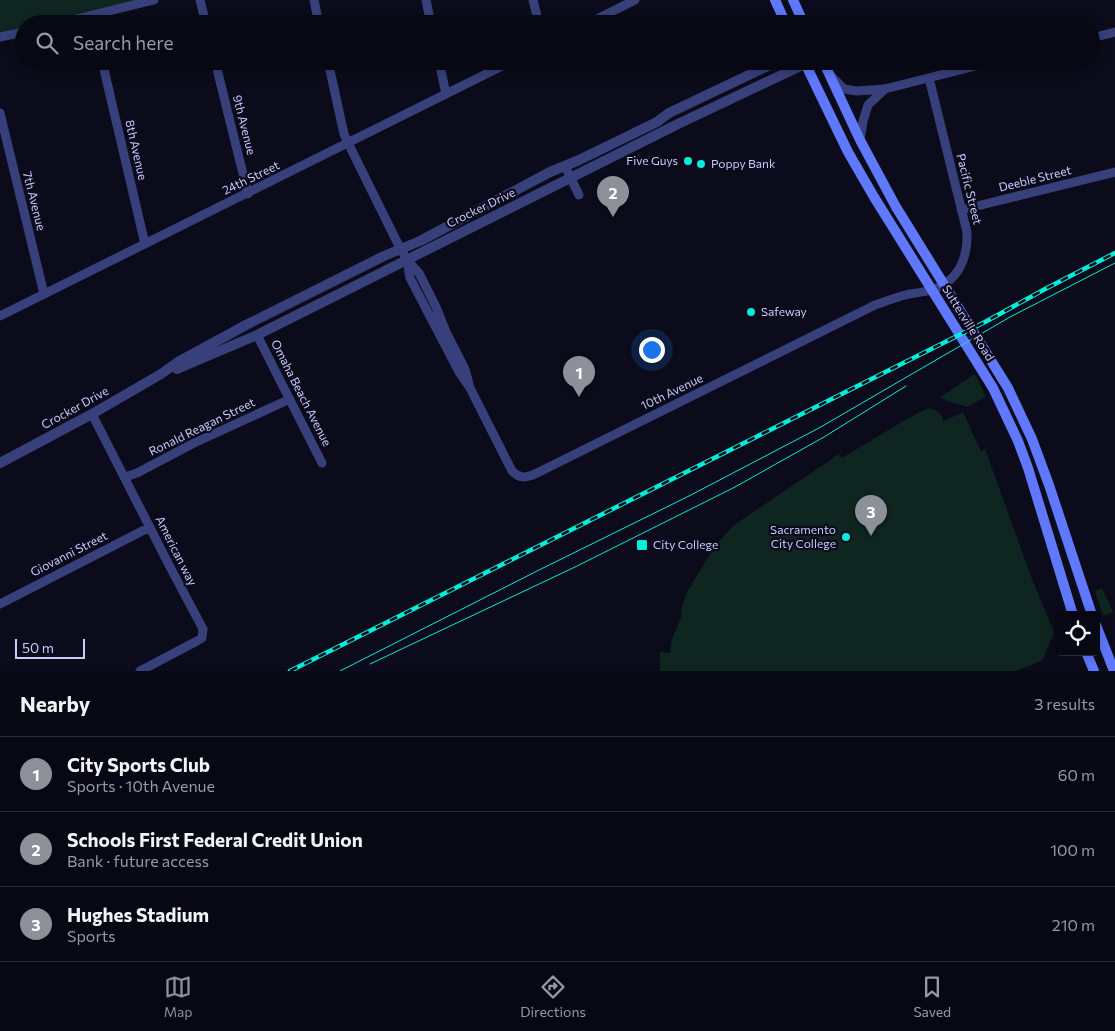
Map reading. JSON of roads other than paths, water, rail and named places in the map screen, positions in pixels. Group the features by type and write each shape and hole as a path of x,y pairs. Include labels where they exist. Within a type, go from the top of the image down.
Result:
{"main road":[{"path":"775,0 782,15"},
{"path":"792,0 800,15"},
{"name":"Sutterville Road","path":"811,70 848,152 993,388 1018,441 1028,468 1072,611"},
{"name":"Sutterville Road","path":"828,70 860,140 896,207 1008,388 1032,439 1091,611"},
{"path":"1100,632 1111,652 1114,671"},
{"path":"1090,662 1111,652"}],"street":[{"path":"106,15 154,0"},
{"path":"200,0 204,15"},
{"path":"314,0 317,15"},
{"path":"426,0 429,15"},
{"path":"533,0 537,15"},
{"path":"606,15 635,0"},
{"path":"1100,36 1115,32"},
{"path":"0,37 15,34"},
{"name":"8th Avenue","path":"104,70 145,244"},
{"name":"9th Avenue","path":"217,70 248,194"},
{"name":"10th Avenue","path":"330,70 344,134 401,249 406,260 410,278 459,372 470,388 512,471 518,476 527,477 554,465 875,305 930,290"},
{"path":"441,70 446,94"},
{"name":"24th Street","path":"0,316 494,70"},
{"name":"Crocker Drive","path":"0,463 92,414 162,374 178,362 246,325 420,241 550,172 657,122 669,113 759,70"},
{"name":"Crocker Drive","path":"162,374 257,335 680,123 790,70"},
{"path":"830,74 844,89 857,91 885,89 960,70"},
{"name":"Pacific Street","path":"929,78 967,232 965,256 957,272 943,286 930,290"},
{"path":"860,140 868,106 885,89"},
{"name":"7th Avenue","path":"0,113 44,294"},
{"path":"565,166 579,195"},
{"name":"Deeble Street","path":"961,210 1115,172"},
{"name":"Omaha Beach Avenue","path":"257,335 322,463"},
{"name":"Ronald Reagan Street","path":"125,476 137,474 194,443 290,399"},
{"name":"American way","path":"92,414 203,629 202,638 140,671"},
{"name":"Giovanni Street","path":"0,604 150,528"}],"tram line":[{"path":"340,671 689,496 819,428 1010,317 1115,263"},
{"path":"370,664 575,567 735,487 824,437 906,386"}],"railway":[{"path":"290,671 985,322 1115,253"}],"place":[{"name":"Five Guys","path":"688,161"},
{"name":"Poppy Bank","path":"701,164"},
{"name":"Schools First Federal Credit Union","path":"613,217"},
{"name":"Safeway","path":"751,312"},
{"name":"City Sports Club","path":"579,397"},
{"name":"Hughes Stadium","path":"871,536"},
{"name":"Sacramento City College","path":"846,537"},
{"name":"City College","path":"642,545"}]}
